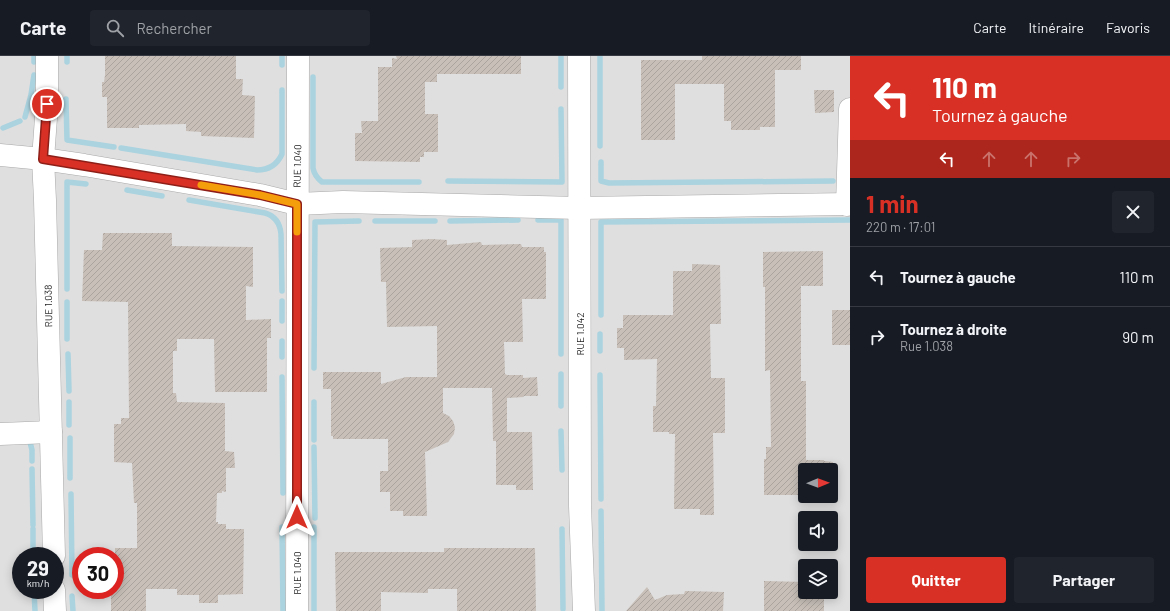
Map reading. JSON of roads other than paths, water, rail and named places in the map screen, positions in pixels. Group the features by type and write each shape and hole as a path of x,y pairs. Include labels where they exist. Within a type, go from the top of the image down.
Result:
{"street":[{"name":"RUE 1.038","path":"48,56 47,104 43,159 54,547"},
{"name":"RUE 1.040","path":"297,611 298,56"},
{"name":"RUE 1.042","path":"578,56 580,506 584,611"},
{"path":"0,155 43,159 253,194 297,204 343,202 579,208 849,204 850,109"},
{"path":"0,434 51,432"},
{"path":"54,599 55,611"}],"waterway":[{"path":"34,56 34,62"},
{"path":"67,56 67,62"},
{"path":"282,56 282,65"},
{"path":"561,56 561,87"},
{"path":"600,56 600,146"},
{"path":"25,117 31,95 34,75"},
{"path":"313,77 313,168 315,174 322,182 419,182"},
{"path":"121,148 257,170 269,168 278,161 282,154 282,90"},
{"path":"66,99 67,140 114,147"},
{"path":"448,181 562,182 561,109"},
{"path":"3,128 20,121"},
{"path":"601,162 601,181 609,183 833,181"},
{"path":"67,289 67,182 86,184"},
{"path":"127,190 162,196"},
{"path":"189,200 265,213 274,218 278,223 281,234 282,291"},
{"path":"450,221 518,220"},
{"path":"538,220 561,220 561,354"},
{"path":"601,315 601,222 850,220"},
{"path":"314,368 315,222 359,221"},
{"path":"375,221 435,221"},
{"path":"282,301 282,321"},
{"path":"67,302 67,339"},
{"path":"600,334 600,351"},
{"path":"282,341 282,357"},
{"path":"68,354 69,391"},
{"path":"561,374 561,406"},
{"path":"600,375 601,499"},
{"path":"282,377 283,493"},
{"path":"69,402 69,425"},
{"path":"314,402 314,440"},
{"path":"561,431 562,470"},
{"path":"70,438 70,478"},
{"path":"30,442 32,461"},
{"path":"314,447 315,518"},
{"path":"32,469 33,525"},
{"path":"71,494 72,575"},
{"path":"601,511 602,611"},
{"path":"282,527 283,611"},
{"path":"314,527 314,611"},
{"path":"33,529 33,547"},
{"path":"562,529 563,609"},
{"path":"34,599 35,611"},
{"path":"72,599 73,611"}]}
